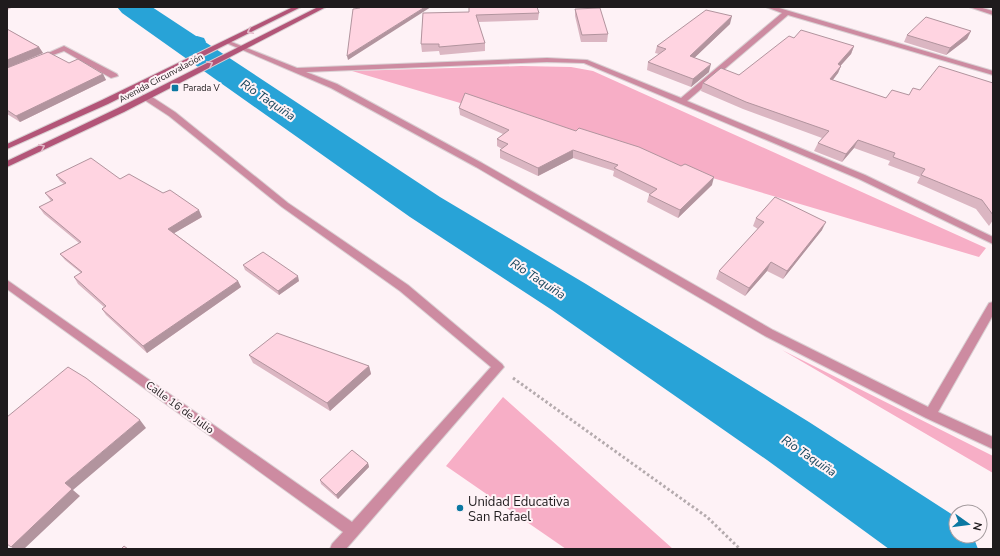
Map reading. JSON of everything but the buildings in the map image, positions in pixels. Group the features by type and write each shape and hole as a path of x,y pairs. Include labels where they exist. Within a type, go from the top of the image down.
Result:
{"main road":[{"name":"Avenida Circunvalación","path":"7,147 105,102 298,7"},
{"name":"Avenida Circunvalación","path":"7,164 146,97 323,7"},
{"path":"165,72 179,79"}],"street":[{"path":"769,7 992,70"},
{"path":"972,7 993,14"},
{"path":"681,102 787,12"},
{"path":"227,42 334,86 479,165 769,333 930,414 993,443"},
{"path":"35,60 64,48 114,76"},
{"path":"295,70 547,60 585,61 862,177 993,241"},
{"path":"146,97 172,114 285,205 404,288 498,367 337,549"},
{"name":"Calle 16 de Julio","path":"7,284 353,531"},
{"path":"930,414 993,306"}],"path":[{"path":"498,367 707,517 740,549"}],"shaded area":[{"path":"521,66 571,67 593,71 986,248 979,257 352,71"},
{"path":"782,350 993,456 993,473"},
{"path":"503,397 673,549 566,549 446,466"}],"waterway":[{"name":"Río Taquiña","path":"132,7 425,207 569,297 788,441 945,549"},
{"name":"Río Taquiña","path":"187,46 197,42"}],"place":[{"name":"Parada V","path":"175,88"},
{"name":"Unidad Educativa San Rafael","path":"460,508"}]}
